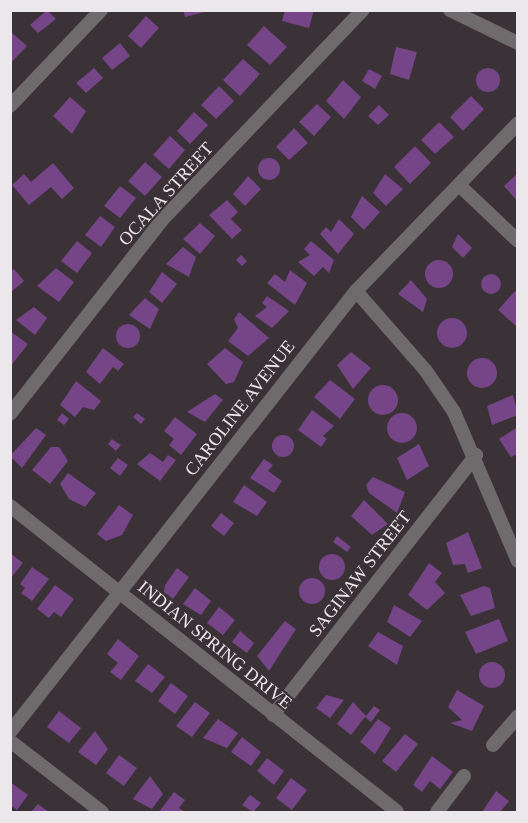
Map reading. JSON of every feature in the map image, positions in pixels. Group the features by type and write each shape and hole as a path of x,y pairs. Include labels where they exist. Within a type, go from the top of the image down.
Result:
{"street":[{"path":"10,106 101,10"},
{"name":"OCALA STREET","path":"10,414 162,220 363,10"},
{"path":"450,10 518,43"},
{"name":"CAROLINE AVENUE","path":"10,732 118,591 356,291 518,123"},
{"path":"459,185 518,241"},
{"path":"356,291 426,371 476,455 518,561"},
{"name":"SAGINAW STREET","path":"273,715 476,455"},
{"name":"INDIAN SPRING DRIVE","path":"10,506 397,813"},
{"path":"493,745 518,716"},
{"path":"10,741 102,813"},
{"path":"437,813 464,776"}],"building":[{"path":"47,10 56,19 38,33 30,25"},
{"path":"183,10 208,10 208,11 185,17"},
{"path":"285,10 314,10 309,28 282,21"},
{"path":"146,16 159,28 141,48 128,36"},
{"path":"264,26 287,47 270,65 247,45"},
{"path":"10,31 27,46 10,64"},
{"path":"120,43 130,56 112,70 102,58"},
{"path":"396,47 417,52 409,80 390,74"},
{"path":"243,59 260,74 240,96 223,80"},
{"path":"94,68 103,78 86,93 76,83"},
{"path":"488,68 496,72 500,80 496,88 488,92 480,88 476,80 480,72"},
{"path":"369,69 382,76 375,89 362,81"},
{"path":"343,80 361,97 344,119 326,101"},
{"path":"219,86 234,101 216,119 201,105"},
{"path":"471,96 484,109 463,131 450,117"},
{"path":"70,97 86,111 72,134 53,116"},
{"path":"317,104 331,117 314,136 299,122"},
{"path":"379,105 389,115 378,125 368,116"},
{"path":"194,112 208,125 190,144 177,131"},
{"path":"439,122 454,137 435,154 421,140"},
{"path":"294,128 308,143 289,160 276,147"},
{"path":"170,136 185,150 169,169 153,155"},
{"path":"415,146 431,163 410,184 394,167"},
{"path":"269,158 277,161 280,169 277,177 269,180 261,177 258,169 261,161"},
{"path":"145,162 162,177 145,196 128,181"},
{"path":"53,163 74,188 62,199 51,187 29,205 12,185 24,174 31,182"},
{"path":"518,173 518,202 504,186"},
{"path":"385,174 403,189 386,206 373,193"},
{"path":"248,176 261,189 245,206 233,194"},
{"path":"120,186 136,198 120,218 104,206"},
{"path":"362,196 380,212 364,230 351,217"},
{"path":"227,200 238,212 231,219 242,230 232,239 209,215"},
{"path":"100,216 115,227 101,247 85,235"},
{"path":"339,219 354,234 338,254 320,234 326,227 331,232"},
{"path":"200,223 215,236 200,254 183,239"},
{"path":"458,234 472,248 463,258 452,247"},
{"path":"77,241 92,253 77,273 61,261"},
{"path":"311,241 334,260 329,273 323,267 314,276 298,262 310,255 304,249"},
{"path":"183,247 196,257 189,277 166,264"},
{"path":"241,255 247,261 242,266 236,260"},
{"path":"439,260 449,264 453,274 449,284 439,288 429,284 425,274 429,264"},
{"path":"56,268 74,282 59,302 37,286"},
{"path":"14,269 24,281 10,293 10,272"},
{"path":"290,270 307,283 295,305 267,283 275,274 285,282"},
{"path":"162,272 177,284 162,303 149,292"},
{"path":"491,274 498,277 501,284 498,291 491,294 484,291 481,284 484,277"},
{"path":"411,280 427,299 423,312 398,294"},
{"path":"515,291 518,293 516,326 498,310"},
{"path":"267,296 289,311 272,328 255,316 267,307 262,303"},
{"path":"145,298 159,309 150,329 129,315"},
{"path":"34,307 47,318 35,335 16,320"},
{"path":"239,312 269,338 248,356 228,341 238,328 234,319"},
{"path":"452,318 458,319 466,327 466,339 458,347 452,348 446,347 438,339 437,333 438,327 446,319"},
{"path":"128,324 137,327 140,336 137,345 128,348 119,345 116,336 119,327"},
{"path":"10,331 28,344 10,367"},
{"path":"103,348 124,364 118,371 113,367 100,384 86,372"},
{"path":"225,348 243,362 234,382 226,384 207,364"},
{"path":"351,352 371,368 353,389 337,365"},
{"path":"482,358 488,359 496,367 496,379 488,387 482,388 476,387 468,379 467,373 468,367 476,359"},
{"path":"330,380 355,399 340,419 314,397"},
{"path":"76,381 101,401 94,410 83,407 75,417 60,405"},
{"path":"383,385 389,386 397,394 397,406 389,414 383,415 377,414 369,406 368,400 369,394 377,386"},
{"path":"215,394 223,400 205,422 187,412"},
{"path":"513,395 518,415 492,425 487,406"},
{"path":"312,410 334,426 323,436 327,439 321,447 298,430"},
{"path":"62,413 69,419 64,425 57,420"},
{"path":"137,413 145,419 141,424 133,417"},
{"path":"402,413 408,414 416,422 416,434 408,442 402,443 396,442 388,434 387,428 388,422 396,414"},
{"path":"175,417 197,434 181,455 169,445 174,439 164,431"},
{"path":"518,427 518,454 511,457 499,439"},
{"path":"36,428 46,435 22,468 10,456"},
{"path":"283,435 291,438 294,446 291,454 283,457 275,454 272,446 275,438"},
{"path":"112,439 121,445 116,451 108,444"},
{"path":"419,444 429,466 407,480 397,458"},
{"path":"51,447 59,447 68,461 50,484 32,470"},
{"path":"150,453 163,462 168,455 176,460 160,481 137,464"},
{"path":"118,458 128,465 120,476 110,468"},
{"path":"264,459 273,465 268,471 282,481 274,493 250,478"},
{"path":"68,473 96,493 85,507 69,499 60,484"},
{"path":"373,477 405,492 397,513 369,493 366,485"},
{"path":"244,485 267,502 257,516 233,502"},
{"path":"364,500 388,524 372,535 351,516"},
{"path":"119,505 133,515 122,535 106,541 97,534"},
{"path":"221,513 234,523 224,536 211,526"},
{"path":"468,532 482,568 468,573 465,564 453,565 446,543"},
{"path":"337,536 351,547 347,552 333,542"},
{"path":"10,553 23,563 10,579"},
{"path":"332,554 341,558 345,567 341,576 332,580 323,576 319,567 323,558"},
{"path":"429,563 442,573 435,582 445,593 427,610 408,595"},
{"path":"32,567 49,579 32,601 21,593 25,588 20,584"},
{"path":"177,568 189,577 173,599 164,592 165,585"},
{"path":"312,578 321,582 325,591 321,600 312,604 303,600 299,591 303,582"},
{"path":"55,585 74,599 61,617 54,612 49,618 37,609"},
{"path":"484,586 490,588 495,608 471,616 460,595"},
{"path":"195,588 211,601 201,615 183,604"},
{"path":"394,605 422,621 410,637 387,622"},
{"path":"219,607 235,620 223,635 207,623"},
{"path":"499,619 508,641 476,654 465,632"},
{"path":"285,621 296,629 269,671 257,656"},
{"path":"240,631 254,643 247,653 232,642"},
{"path":"378,632 403,646 397,665 368,646"},
{"path":"118,639 139,656 121,680 110,672 118,663 107,654"},
{"path":"492,662 501,666 505,675 501,684 492,688 483,684 479,675 483,666"},
{"path":"148,664 165,677 152,693 135,681"},
{"path":"171,683 188,696 175,714 158,701"},
{"path":"457,690 484,706 472,731 450,723 462,720 448,707"},
{"path":"326,695 344,700 330,718 316,708"},
{"path":"195,702 210,713 192,737 176,726"},
{"path":"353,702 366,716 374,706 380,710 371,722 365,717 351,735 337,724"},
{"path":"59,711 81,728 69,743 47,727"},
{"path":"218,719 238,733 227,748 203,738"},
{"path":"378,719 391,728 375,754 360,742"},
{"path":"95,731 108,749 96,765 78,752"},
{"path":"405,734 418,744 396,772 382,761"},
{"path":"242,737 261,752 251,766 231,752"},
{"path":"119,755 137,768 124,786 106,773"},
{"path":"432,756 453,772 440,789 430,781 422,792 413,785"},
{"path":"267,758 284,771 274,785 257,771"},
{"path":"150,776 163,794 152,809 133,799"},
{"path":"291,778 307,790 292,810 276,798"},
{"path":"10,782 28,795 17,810 10,805"},
{"path":"496,791 509,801 500,812 482,812"},
{"path":"174,792 185,800 179,808 185,812 159,812"},
{"path":"250,795 261,803 253,812 242,805"},
{"path":"38,804 49,812 31,812"}]}
